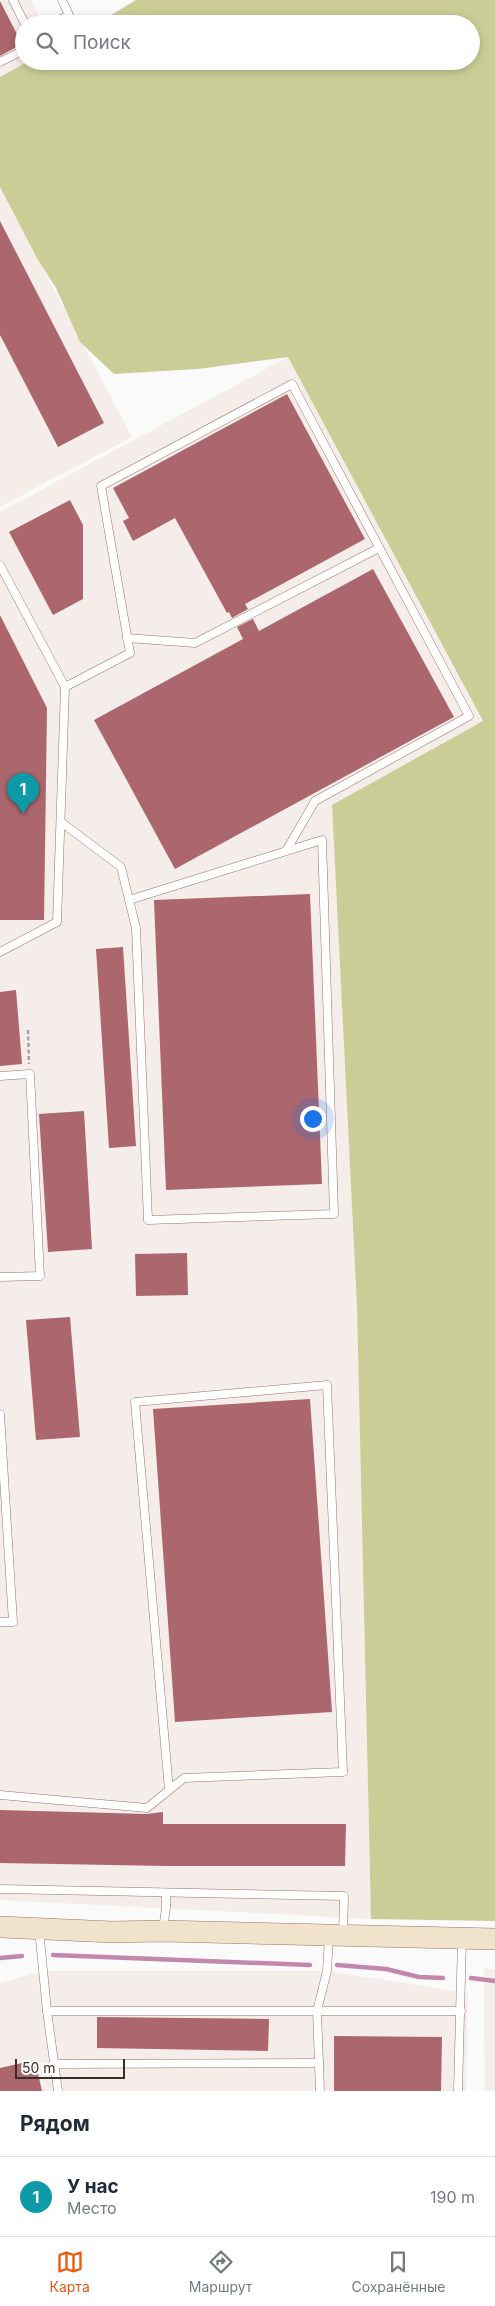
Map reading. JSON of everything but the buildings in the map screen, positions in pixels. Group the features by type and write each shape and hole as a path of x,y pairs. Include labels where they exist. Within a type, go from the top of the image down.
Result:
{"main road":[{"path":"0,1928 495,1940"}],"lane":[{"path":"13,0 20,15"},
{"path":"62,0 69,15"},
{"path":"0,62 15,54"},
{"path":"65,687 130,653 102,486 292,384 469,716 315,801 286,851"},
{"path":"127,638 195,643 379,548"},
{"path":"0,565 65,687 57,922 0,952"},
{"path":"60,822 121,867 129,900 136,928 148,1220 334,1214 322,840 129,900"},
{"path":"0,1076 30,1074 40,1276 0,1277"},
{"path":"0,1795 147,1808 184,1778 343,1772 327,1385 135,1402 169,1790"},
{"path":"0,1414 13,1622 0,1622"},
{"path":"0,1889 344,1896 317,2011 320,2091"},
{"path":"162,1931 166,1908 166,1893"},
{"path":"39,1929 53,2064 58,2091"},
{"path":"458,2091 462,1939"},
{"path":"47,2011 461,2011"},
{"path":"53,2064 318,2063"}],"path":[{"path":"28,1030 30,1074"}],"shaded area":[{"path":"0,0 31,0 38,15 15,15 15,69 0,77"},
{"path":"0,187 132,437 0,507"},
{"path":"288,357 483,722 332,805 357,1307 371,1919 0,1900 0,512"},
{"path":"484,1969 495,1969 495,2091 485,2091"},
{"path":"44,1971 327,1971 468,1993 466,2091 0,2091 0,1983"}],"green space":[{"path":"136,0 495,0 495,1921 371,1919 357,1307 332,805 483,721 288,357 198,369 114,374 80,342 56,288 38,260 0,187 0,77 15,69 480,70 480,15 111,15"}],"waterway":[{"path":"53,1955 310,1965"},
{"path":"0,1958 22,1956"},
{"path":"337,1965 386,1969 419,1977 443,1978"},
{"path":"471,1978 495,1981"}],"place":[{"name":"У нас","path":"23,814"}]}
